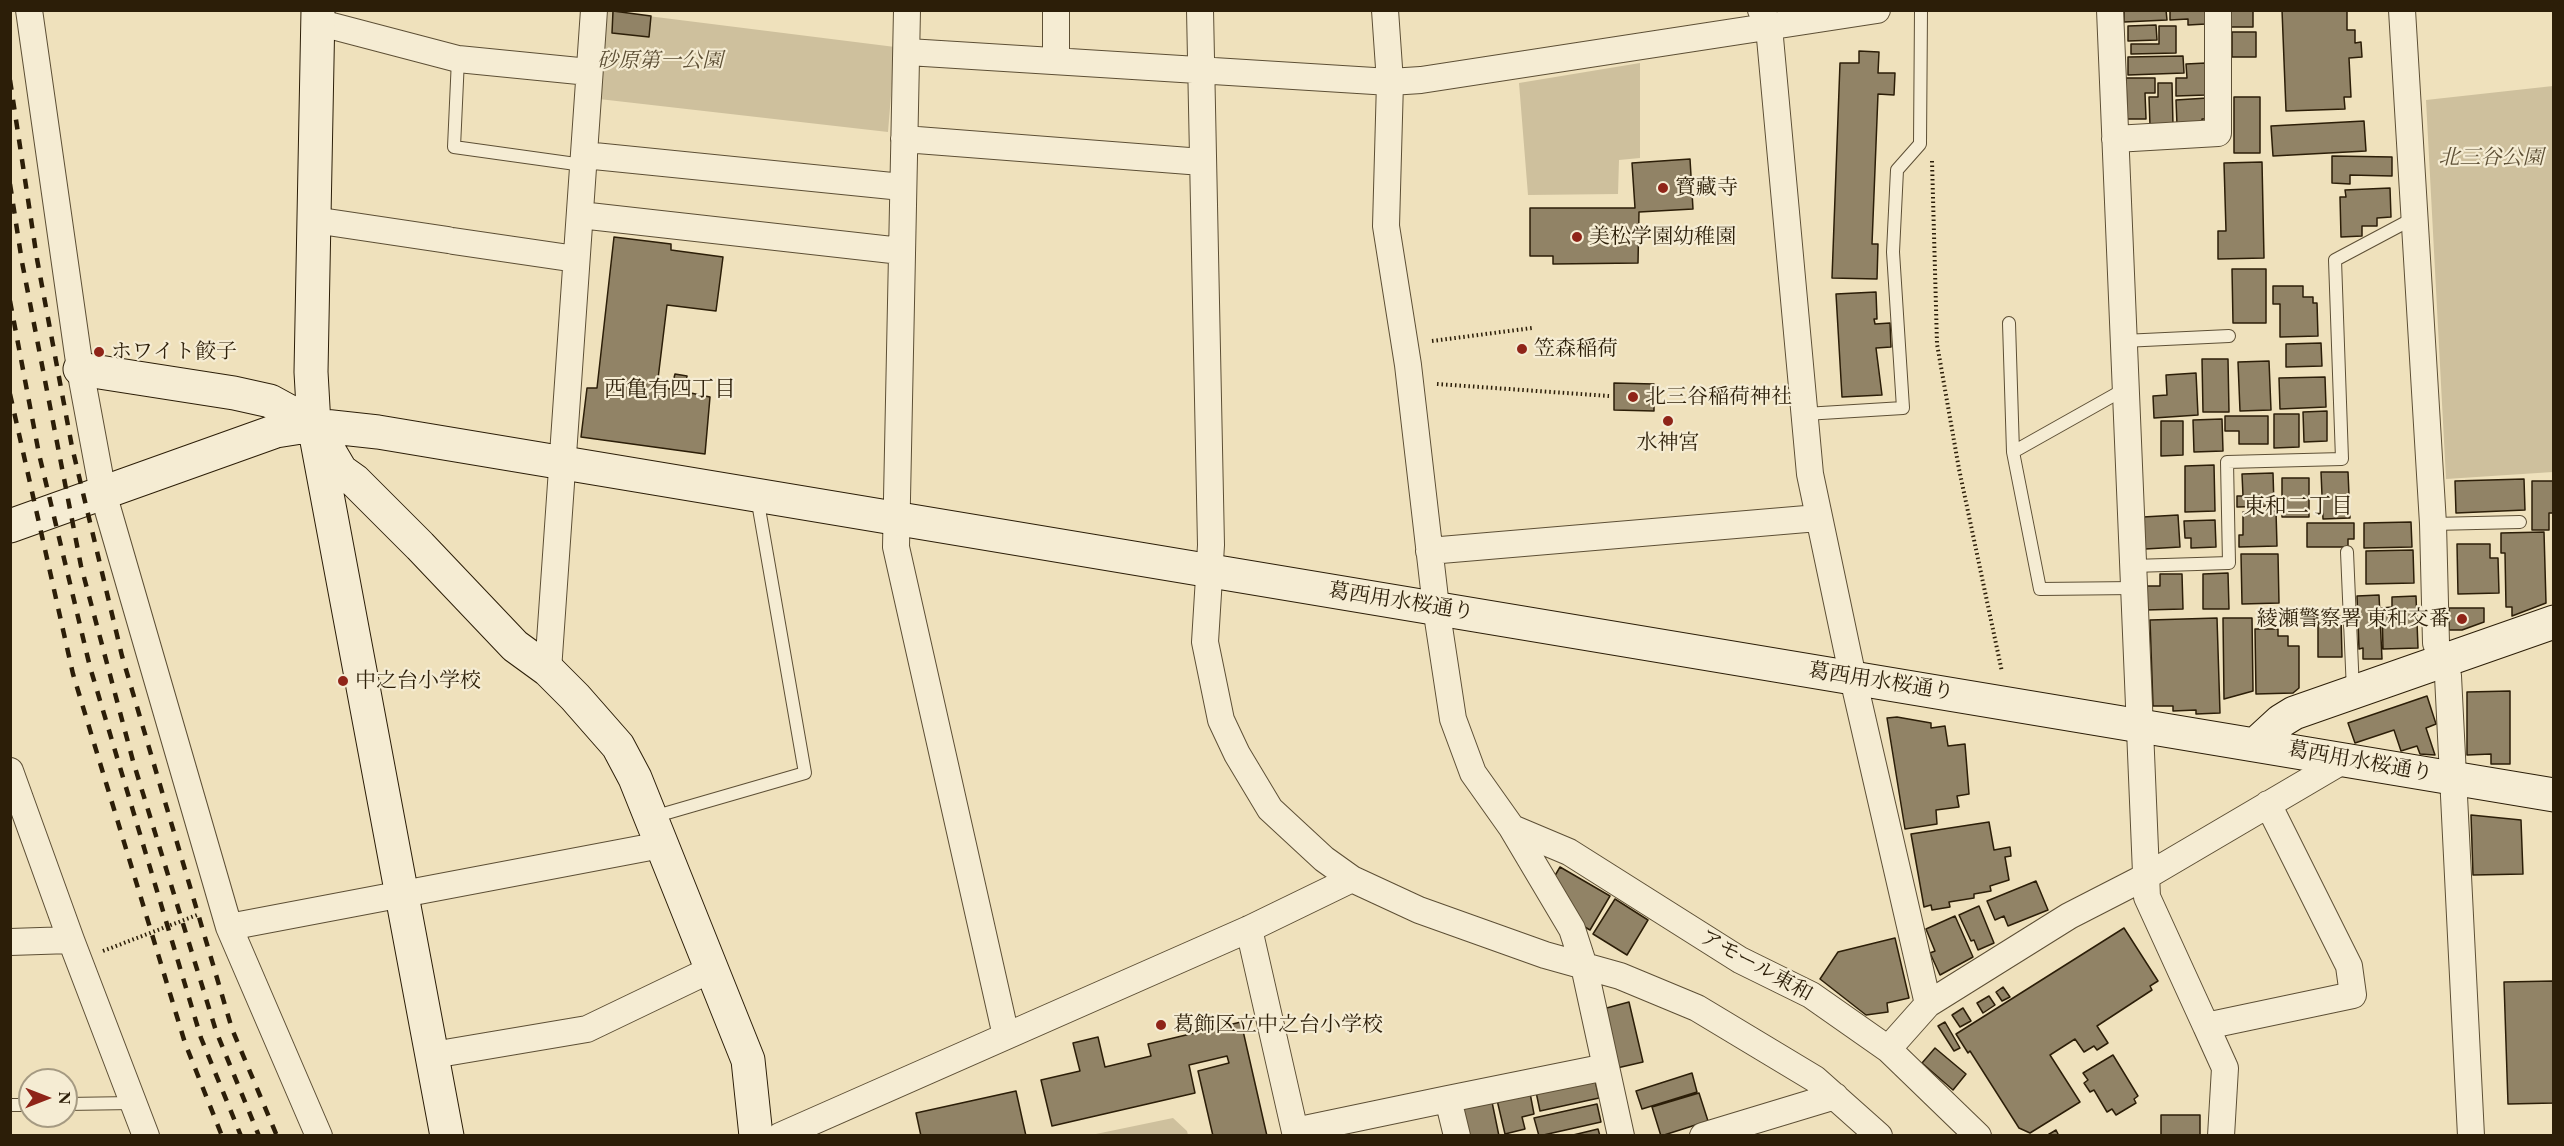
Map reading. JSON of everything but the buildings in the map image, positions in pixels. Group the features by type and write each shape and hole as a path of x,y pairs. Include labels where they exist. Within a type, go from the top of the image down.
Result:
{"street":[{"path":"29,10 80,369 103,493 226,916 319,1136"},
{"path":"548,670 594,10"},
{"path":"908,10 902,188 896,547 1006,1036"},
{"path":"1056,10 1056,60"},
{"path":"1200,10 1211,533 1205,642 1221,720 1270,808 1324,859 1352,879 1419,909 1584,966 1620,976 1697,1008 1815,1079 1879,1136"},
{"path":"1385,10 1390,82 1386,226 1410,382 1436,608 1453,719 1473,773 1512,828 1572,929 1584,966 1621,1136"},
{"path":"908,52 1390,82 1433,79 1765,19 1877,10"},
{"path":"2110,10 2145,877 2147,897 2225,1068 2221,1136"},
{"path":"2115,139 2218,133 2218,10"},
{"path":"2402,10 2433,524 2436,643 2448,676 2471,1136"},
{"path":"447,1136 314,424 311,372 317,16 458,59 589,72"},
{"path":"1765,19 1804,414 1818,518 1928,1004"},
{"path":"904,140 1202,162"},
{"path":"583,160 902,188"},
{"path":"580,215 902,251"},
{"path":"314,220 576,259"},
{"path":"80,369 234,393 270,401 314,424 340,471 355,481 515,646 548,670 618,746 635,778 748,1060 756,1136"},
{"path":"10,526 276,431 314,424"},
{"name":"葛西用水桜通り","path":"314,424 378,432 2553,795"},
{"path":"1429,551 1818,518"},
{"path":"2256,744 2294,713 2553,622"},
{"path":"1888,1049 1928,1004 2069,916 2145,877 2344,760"},
{"path":"10,771 75,951 146,1136"},
{"path":"2205,1026 2353,995 2349,966 2268,804"},
{"name":"アモール東和","path":"1512,828 1569,852 1740,960 1811,995 1888,1049 1978,1136"},
{"path":"226,916 403,893 656,831"},
{"path":"780,1136 1249,929 1352,879"},
{"path":"1249,929 1295,1133 1606,1066"},
{"path":"10,942 75,951"},
{"path":"433,1054 587,1029 712,969"},
{"path":"1703,1136 1835,1096"},
{"path":"1448,1099 1456,1136"}],"lane":[{"path":"1804,414 1903,408 1894,240 1897,170 1920,144 1921,10"},
{"path":"458,59 454,147 583,160"},
{"path":"2009,323 2013,452 2040,589 2229,563 2227,462 2342,459 2335,260 2414,218"},
{"path":"2123,341 2229,336"},
{"path":"2013,452 2125,389"},
{"path":"656,831 805,773 757,496"},
{"path":"2433,524 2520,522"},
{"path":"2347,552 2353,692"},
{"path":"78,1104 133,1103"}],"path":[{"path":"1933,150 1937,344 1959,469 2005,684"},
{"path":"1404,344 1532,328"},
{"path":"1410,382 1610,396"},
{"path":"75,951 226,916"}],"green space":[{"name":"砂原第一公園","path":"608,11 895,47 888,132 599,99"},
{"path":"1640,63 1640,158 1619,160 1618,194 1528,195 1519,83"},
{"name":"北三谷公園","path":"2553,86 2553,472 2446,479 2426,100"},
{"path":"1173,1118 1187,1131 1188,1135 1091,1135"}],"railway":[{"path":"10,80 37,259 72,447 122,656 232,1029 277,1136"},
{"path":"10,184 22,262 81,566 133,761 216,1031 259,1136"},
{"path":"10,301 39,454 90,667 201,1038 241,1136"},
{"path":"10,394 73,674 185,1043 222,1136"}],"place":[{"name":"寳藏寺","path":"1663,188"},
{"name":"美松学園幼稚園","path":"1577,237"},
{"name":"笠森稲荷","path":"1522,349"},
{"name":"ホワイト餃子","path":"99,352"},
{"name":"北三谷稲荷神社","path":"1633,397"},
{"name":"水神宮","path":"1668,421"},
{"name":"綾瀬警察署 東和交番","path":"2462,619"},
{"name":"中之台小学校","path":"343,681"},
{"name":"葛飾区立中之台小学校","path":"1161,1025"}],"district":[{"name":"西亀有四丁目","path":"670,390"},
{"name":"東和二丁目","path":"2298,507"}]}
